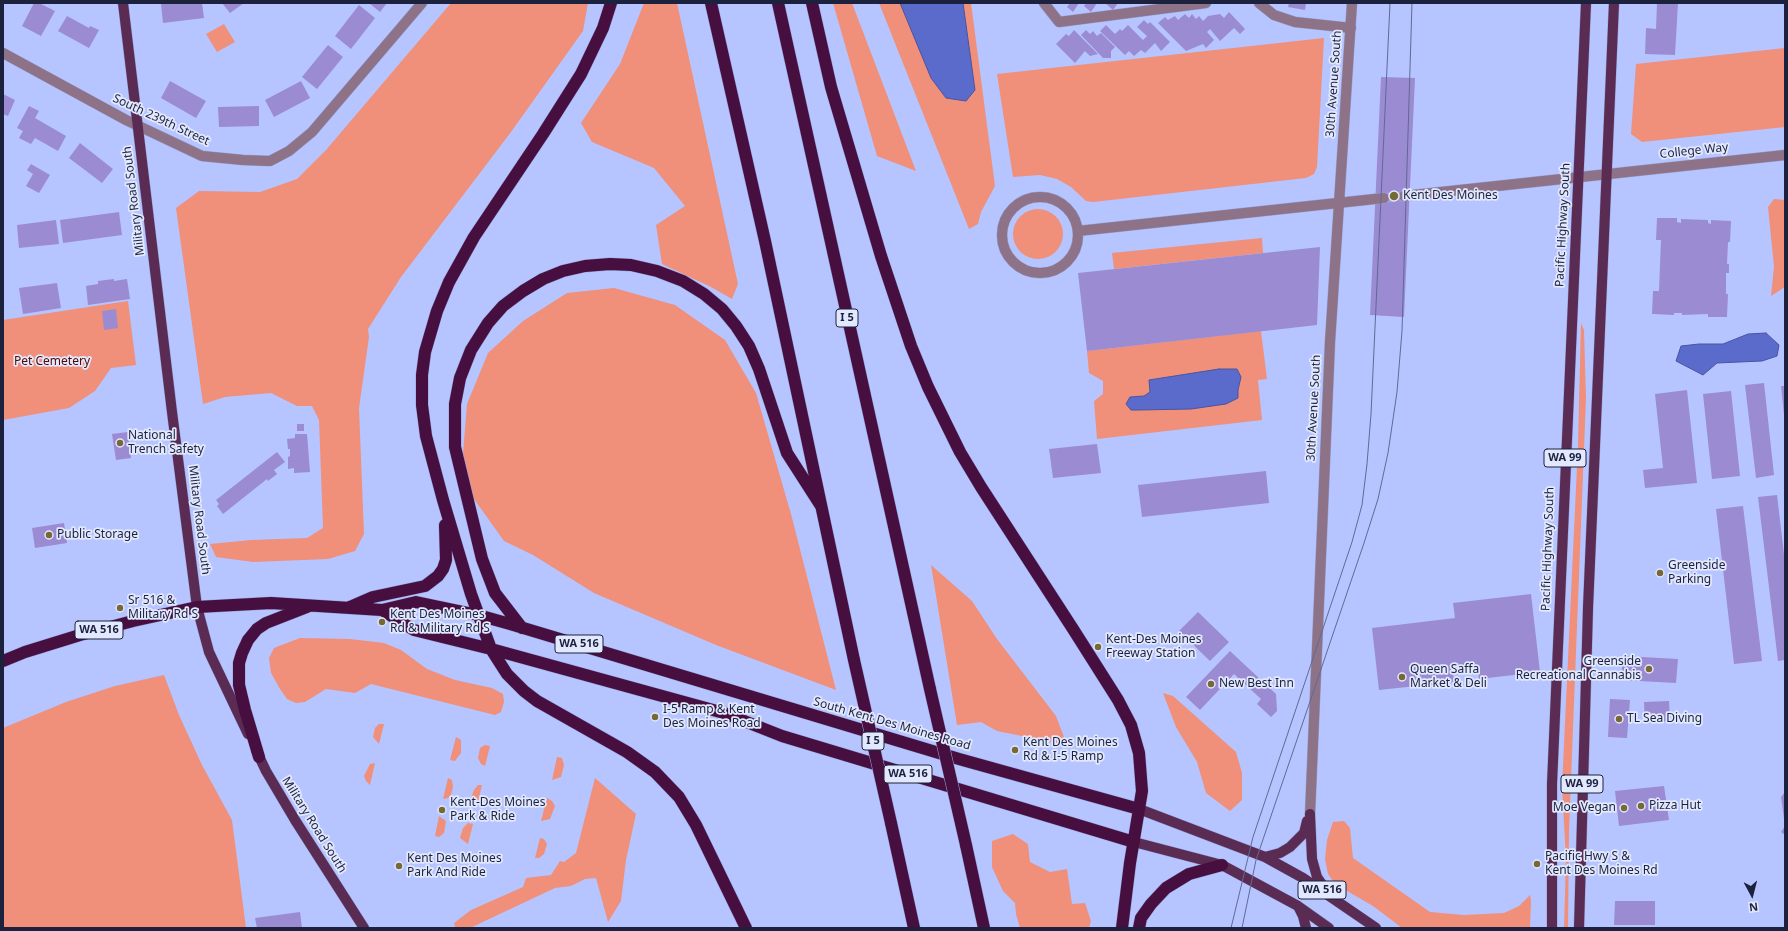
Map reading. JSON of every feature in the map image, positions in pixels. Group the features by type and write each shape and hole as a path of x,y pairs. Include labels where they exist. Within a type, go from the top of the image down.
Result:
{"highway":[{"path":"611,3 603,28 581,74 474,237 449,282 437,311 425,352 422,375 422,405 426,436 443,500 478,615 491,649 507,674 524,691 537,701 627,752 654,772 679,797 696,825 746,928"},
{"name":"I 5","path":"711,3 765,241 854,660 914,928"},
{"name":"I 5","path":"778,3 984,928"},
{"path":"812,3 836,102 881,256 911,346 940,414 960,452 1106,681 1128,719 1139,753 1142,792 1130,863 1122,928"},
{"path":"522,628 495,593 482,559 455,448 455,404 460,378 471,350 488,323 503,306 523,291 543,279 563,271 585,266 610,264 632,265 657,271 683,281 704,294 722,309 736,326 749,346 759,369 786,453 821,506"},
{"path":"348,608 374,597 425,586 438,576 446,560 443,500"},
{"name":"South Kent Des Moines Road","path":"3,662 25,652 80,635 133,621 197,607 271,603 382,610 416,602 478,615 952,757 1139,809"},
{"path":"259,757 239,685 239,663 242,653 248,640 266,622 312,605"},
{"name":"South Kent Des Moines Road","path":"382,610 414,630 491,649 724,713 802,742 1134,842"},
{"path":"1139,928 1141,918 1151,904 1166,888 1189,874 1222,865"}],"main road":[{"name":"Military Road South","path":"123,3 197,607 209,652 259,757 295,820 364,928"},
{"name":"Pacific Highway South","path":"1551,928 1553,913 1552,784 1586,3"},
{"name":"WA 99","path":"1579,928 1588,608 1614,3"},
{"name":"South Kent Des Moines Road","path":"1139,809 1265,857 1328,894 1376,928"},
{"path":"1265,857 1280,853 1290,847 1304,833 1310,814"},
{"path":"1310,814 1314,868 1317,877 1328,894"},
{"name":"South Kent Des Moines Road","path":"1134,842 1222,865 1298,906 1329,928"},
{"path":"1298,906 1303,916 1306,928"}],"street":[{"name":"South 239th Street","path":"3,53 138,125 202,156 270,161 289,151 312,132 422,3"},
{"path":"1044,3 1059,22 1206,3"},
{"path":"1258,3 1274,15 1295,22 1351,28"},
{"name":"30th Avenue South","path":"1310,814 1330,342 1352,3"},
{"name":"College Way","path":"1404,196 1785,155"},
{"path":"1040,196 1052,198 1063,204 1071,212 1077,223 1078,231 1076,249 1069,260 1059,268 1046,273 1033,273 1020,268 1010,260 1003,248 1001,235 1003,222 1009,212 1018,203 1028,198 1040,196"},
{"path":"1078,231 1384,198"}],"green space":[{"path":"451,3 588,3 583,31 511,132 401,277 368,329 369,337 359,408 364,534 355,551 328,559 253,562 216,557 210,544 251,540 307,538 323,528 319,420 312,406 297,406 271,393 225,397 203,404 176,208 199,191 260,192 297,179 326,150"},
{"path":"644,3 677,3 738,284 732,299 711,287 662,264 656,225 685,206 654,168 592,142 581,123 620,64"},
{"path":"833,3 852,3 916,171 877,156"},
{"path":"879,3 971,3 995,186 981,212 978,224 969,229"},
{"path":"224,24 235,42 217,52 206,34"},
{"path":"1324,38 1317,167 1314,174 1306,178 1093,202 1086,201 1071,187 1057,179 1040,175 1013,177 997,74"},
{"path":"1785,48 1785,127 1642,142 1631,134 1636,64"},
{"path":"1774,199 1785,200 1785,287 1771,296 1774,267 1768,207"},
{"path":"1038,209 1052,213 1059,220 1063,234 1059,248 1052,255 1038,259 1024,255 1017,248 1013,234 1017,220 1024,213"},
{"path":"1262,238 1263,253 1114,269 1112,253"},
{"path":"614,288 675,305 725,340 756,393 791,514 836,690 716,645 594,593 533,555 504,541 474,499 463,454 467,404 488,353 523,321 567,293"},
{"name":"Pet Cemetery","path":"128,301 136,365 111,368 95,391 69,408 3,420 3,320"},
{"path":"1581,323 1584,330 1586,398 1569,830 1568,928 1564,928 1566,859 1562,787 1578,445"},
{"path":"1261,331 1267,379 1258,380 1262,420 1097,439 1094,401 1103,394 1103,381 1089,373 1087,351"},
{"path":"931,565 972,601 997,639 1056,716 1067,745 997,731 981,722 957,725"},
{"path":"300,638 350,639 384,643 401,650 427,669 455,680 492,688 503,694 504,702 501,712 495,715 371,684 355,693 326,689 305,702 296,703 287,699 280,689 271,673 269,658 274,648"},
{"path":"164,675 179,715 202,765 232,820 246,928 3,928 3,728 66,702 115,686"},
{"path":"1163,693 1173,696 1236,752 1242,773 1242,800 1230,811 1206,793 1197,762 1176,727"},
{"path":"379,724 384,724 379,744 373,737 375,728"},
{"path":"456,737 461,740 461,753 455,761 450,760"},
{"path":"485,745 490,746 485,766 481,764 478,758 480,748"},
{"path":"557,757 562,758 564,765 561,777 552,780"},
{"path":"375,763 370,785 364,776 370,764"},
{"path":"448,778 452,780 453,787 451,795 448,798 443,799"},
{"path":"595,778 636,814 626,860 621,901 608,922 596,878 585,879 571,886 555,888 470,928 455,928 454,923 471,910 523,887 526,878 551,875 560,861 564,862 576,853"},
{"path":"478,785 482,785 477,806 473,803 471,798"},
{"path":"547,798 552,801 555,806 550,819 541,821"},
{"path":"439,816 446,821 444,833 439,837 435,836"},
{"path":"1344,821 1350,828 1353,858 1430,912 1464,915 1504,913 1519,906 1530,895 1530,928 1402,928 1373,906 1335,884 1328,874 1325,859 1327,840 1333,822"},
{"path":"468,823 473,824 468,844 460,838 463,828"},
{"path":"1013,834 1028,844 1030,862 1050,872 1067,869 1072,904 1085,903 1091,921 1089,928 1020,928 1015,903 1003,891 992,867 992,841"},
{"path":"540,838 544,839 547,844 544,854 539,858 535,858"}],"water":[{"path":"900,3 963,3 975,90 966,101 946,98 931,78"},
{"path":"1766,333 1779,345 1777,356 1762,361 1717,363 1703,375 1676,361 1681,346 1723,344 1748,334"},
{"path":"1219,369 1237,369 1241,377 1238,398 1226,404 1191,409 1131,410 1126,404 1130,397 1144,396 1150,392 1149,380"}],"building":[{"path":"34,3 39,3 55,11 41,36 22,26"},
{"path":"202,3 204,18 163,23 161,4"},
{"path":"222,3 244,3 230,13"},
{"path":"369,3 387,3 380,12"},
{"path":"1070,3 1079,3 1073,12 1067,7"},
{"path":"1086,3 1097,3 1091,12 1084,6"},
{"path":"1105,3 1118,3 1113,10"},
{"path":"1289,3 1306,3 1305,10 1288,7"},
{"path":"1657,3 1678,3 1675,55 1645,54 1646,28 1656,29"},
{"path":"359,5 375,18 351,49 335,36"},
{"path":"1229,12 1245,29 1240,34 1234,28 1220,41 1210,29 1207,32 1214,40 1206,48 1203,44 1186,51 1158,23 1165,17 1168,20 1175,16 1178,20 1185,14 1189,18 1192,14 1196,19 1199,16 1203,21 1208,16 1220,14 1224,18"},
{"path":"67,16 89,28 90,26 99,30 89,48 58,31"},
{"path":"1144,20 1148,24 1150,22 1170,42 1161,51 1155,43 1145,53 1141,50 1134,56 1129,51 1125,55 1100,31 1106,25 1115,34 1120,29 1122,31 1128,25 1143,40 1147,36 1137,27"},
{"path":"1074,30 1098,54 1090,56 1085,51 1075,63 1056,44 1066,34 1069,36"},
{"path":"1086,30 1090,34 1093,31 1097,36 1101,33 1115,47 1111,51 1111,58 1103,58 1081,35"},
{"path":"328,45 343,57 317,89 302,77"},
{"name":"Kent Des Moines","path":"1381,77 1415,78 1404,317 1370,315"},
{"path":"170,81 206,101 196,118 161,98"},
{"path":"301,81 310,98 274,117 265,100"},
{"path":"3,94 15,100 8,116 3,114"},
{"path":"29,106 39,111 35,118 66,136 58,151 35,138 31,144 19,138 23,131 17,128"},
{"path":"259,106 259,126 219,127 218,107"},
{"path":"80,143 113,169 102,183 69,158"},
{"path":"31,164 50,175 39,193 26,186 33,174 27,170"},
{"path":"119,212 122,235 63,243 60,220"},
{"path":"1657,218 1677,218 1677,222 1681,223 1681,219 1708,220 1708,223 1711,224 1711,220 1731,221 1727,264 1729,264 1729,273 1726,273 1726,294 1728,294 1727,317 1708,317 1708,314 1652,314 1653,291 1659,291 1661,240 1656,240"},
{"path":"56,220 59,244 19,248 17,225"},
{"path":"1320,247 1317,325 1087,351 1078,273"},
{"path":"114,279 114,281 127,279 130,299 88,305 86,286 98,284 98,281"},
{"path":"57,283 61,308 23,314 19,288"},
{"path":"116,309 118,328 104,330 102,311"},
{"path":"1764,383 1774,475 1756,478 1745,385"},
{"path":"1781,386 1785,386 1785,415 1784,415"},
{"path":"1687,390 1697,483 1645,488 1643,470 1663,468 1655,394"},
{"path":"1731,391 1740,476 1712,479 1703,394"},
{"path":"297,424 304,424 304,431 297,431"},
{"path":"128,432 131,458 116,460 112,434"},
{"path":"295,434 307,434 310,472 294,473 294,468 288,469 290,449 288,449 287,439 295,438"},
{"path":"1097,444 1101,473 1053,478 1049,449"},
{"path":"277,452 285,462 274,470 277,474 268,481 267,479 223,514 217,506 219,504 216,500"},
{"path":"1266,471 1269,503 1142,517 1138,485"},
{"path":"1777,495 1785,563 1785,660 1778,661 1758,497"},
{"path":"1743,506 1762,661 1734,664 1716,509"},
{"name":"Public Storage","path":"64,523 67,543 35,548 32,528"},
{"path":"1531,594 1540,672 1479,679 1478,672 1453,674 1454,682 1379,690 1372,628 1455,618 1453,603"},
{"path":"1198,612 1229,642 1210,661 1179,631"},
{"name":"New Best Inn","path":"1230,651 1276,694 1277,711 1271,717 1257,704 1261,699 1234,674 1200,710 1186,697"},
{"name":"Greenside Recreational Cannabis","path":"1623,656 1678,659 1676,683 1621,680"},
{"name":"TL Sea Diving","path":"1610,699 1630,700 1627,738 1608,737"},
{"path":"1669,701 1670,721 1645,723 1644,702"},
{"path":"1664,786 1669,820 1619,826 1615,791"},
{"path":"1785,792 1785,826 1781,797"},
{"path":"1785,826 1785,835 1781,832"},
{"path":"1615,901 1655,901 1655,925 1614,925"},
{"path":"300,912 302,928 257,928 255,918"}],"tunnel":[{"path":"1384,198 1404,196"}],"tram line":[{"path":"1231,928 1253,837 1352,542 1362,505 1371,414 1390,3"},
{"path":"1242,928 1256,860 1364,543 1378,499 1388,453 1397,392 1402,331 1412,3"}],"place":[{"name":"Kent Des Moines","path":"1394,196"},
{"name":"National Trench Safety","path":"120,443"},
{"name":"Public Storage","path":"49,535"},
{"name":"Greenside Parking","path":"1660,573"},
{"name":"Sr 516 & Military Rd S","path":"120,608"},
{"name":"Kent Des Moines Rd & Military Rd S","path":"382,622"},
{"name":"Kent-Des Moines Freeway Station","path":"1098,647"},
{"name":"Greenside Recreational Cannabis","path":"1649,669"},
{"name":"Queen Saffa Market & Deli","path":"1402,677"},
{"name":"New Best Inn","path":"1211,684"},
{"name":"I-5 Ramp & Kent Des Moines Road","path":"655,717"},
{"name":"TL Sea Diving","path":"1619,719"},
{"name":"Kent Des Moines Rd & I-5 Ramp","path":"1015,750"},
{"name":"Pizza Hut","path":"1641,806"},
{"name":"Moe Vegan","path":"1624,808"},
{"name":"Kent-Des Moines Park & Ride","path":"442,810"},
{"name":"Pacific Hwy S & Kent Des Moines Rd","path":"1537,864"},
{"name":"Kent Des Moines Park And Ride","path":"399,866"}]}
